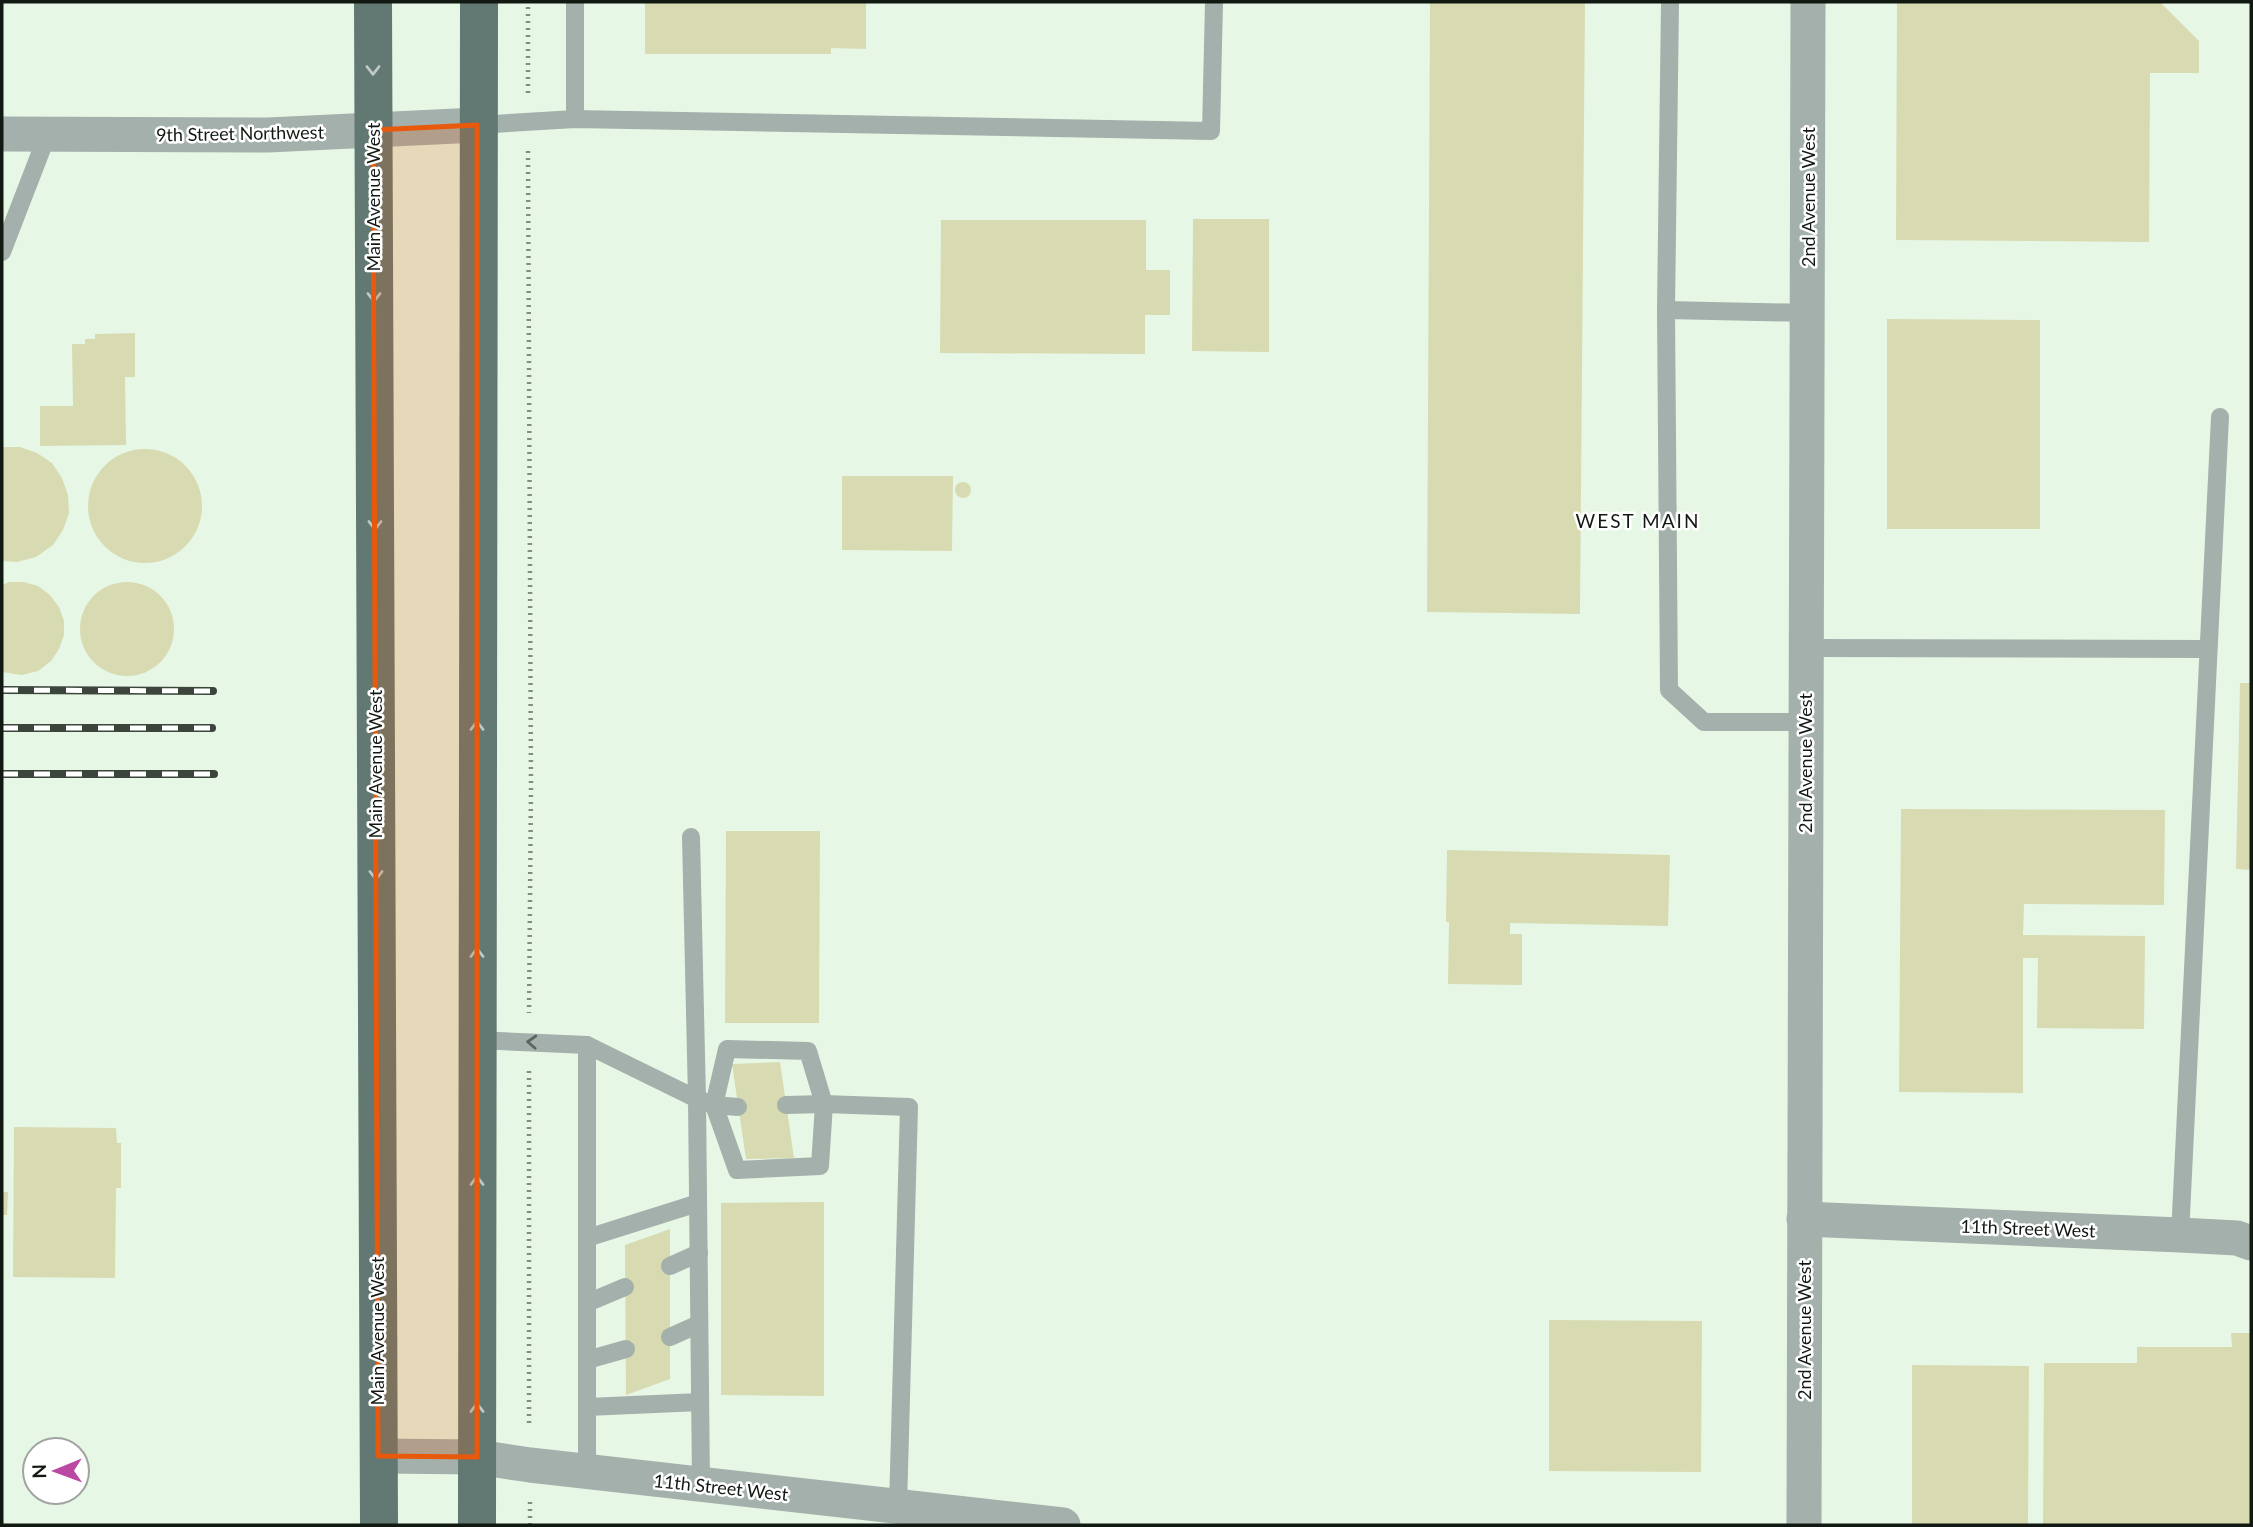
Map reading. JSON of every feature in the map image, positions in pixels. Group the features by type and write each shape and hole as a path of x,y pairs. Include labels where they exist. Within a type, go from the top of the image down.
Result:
{"main road":[{"name":"Main Avenue West","path":"373,2 379,1525"},
{"path":"477,1525 479,2"}],"street":[{"name":"2nd Avenue West","path":"1804,1525 1808,2"},
{"name":"9th Street Northwest","path":"2,134 268,135 477,125"},
{"name":"11th Street West","path":"1804,1219 2237,1238 2251,1243"},
{"name":"11th Street West","path":"378,1455 477,1457 587,1472 1063,1525"}],"lane":[{"path":"575,2 575,118"},
{"path":"477,125 575,118 1210,131 1214,2"},
{"path":"1670,2 1665,310 1670,691 1704,722 1805,722"},
{"path":"2,252 48,133"},
{"path":"1665,310 1808,313"},
{"path":"2180,1235 2220,417"},
{"path":"1807,648 2208,649"},
{"path":"691,837 706,1102 698,1203 701,1484"},
{"path":"477,1041 587,1045 706,1102 738,1107"},
{"path":"587,1045 587,1472"},
{"path":"727,1049 808,1051 824,1104 820,1166 737,1170 706,1102 727,1049"},
{"path":"786,1105 909,1107 898,1507"},
{"path":"587,1238 698,1203"},
{"path":"670,1266 699,1253"},
{"path":"587,1303 625,1287"},
{"path":"670,1337 699,1324"},
{"path":"587,1360 626,1349"},
{"path":"587,1407 700,1402"}],"path":[{"path":"528,2 530,1525"}],"highlighted area":[{"path":"477,125 477,1457 378,1456 373,130"}],"building":[{"path":"645,2 866,2 866,49 831,48 831,54 645,54"},
{"path":"1430,2 1585,2 1580,614 1427,612"},
{"path":"1897,2 2160,2 2199,41 2199,73 2150,73 2149,242 1896,240"},
{"path":"1193,219 1269,219 1269,352 1192,351"},
{"path":"941,220 1146,220 1146,270 1170,270 1170,315 1145,315 1145,354 940,353"},
{"path":"1887,319 2040,320 2040,529 1887,529"},
{"path":"135,333 135,377 125,377 126,445 40,446 40,406 73,406 72,344 85,344 85,339 95,339 95,334"},
{"path":"2,447 20,447 37,453 52,463 62,478 68,495 69,513 63,530 53,545 36,557 17,562 2,561"},
{"path":"145,449 167,453 186,465 198,484 202,506 198,528 186,547 167,559 145,563 123,559 104,547 92,528 88,506 92,484 104,465 123,453"},
{"path":"842,476 953,476 952,551 842,550"},
{"path":"960,482 966,482 971,490 969,496 960,498 955,493 955,487"},
{"path":"9,582 38,586 50,595 59,607 64,621 64,635 51,661 38,671 22,675 2,672 2,585"},
{"path":"127,582 145,586 160,596 170,611 174,629 170,647 160,662 145,672 127,676 109,672 94,662 84,647 80,629 84,611 94,596 109,586"},
{"path":"2240,683 2251,683 2251,870 2236,869"},
{"path":"1901,809 2165,810 2164,905 2024,904 2023,935 2145,936 2144,1029 2037,1028 2038,958 2023,958 2023,1093 1899,1092"},
{"path":"726,831 820,831 819,1023 725,1023"},
{"path":"1447,850 1670,855 1668,926 1510,923 1510,934 1522,934 1522,985 1448,984"},
{"path":"780,1062 794,1158 746,1159 732,1064"},
{"path":"14,1127 116,1128 117,1143 121,1143 121,1188 116,1188 115,1278 13,1277"},
{"path":"2,1192 8,1192 7,1215 2,1215"},
{"path":"824,1202 824,1396 721,1395 721,1203"},
{"path":"670,1229 670,1379 626,1395 625,1245"},
{"path":"1549,1320 1702,1321 1701,1472 1549,1471"},
{"path":"2231,1333 2251,1333 2251,1525 2043,1525 2044,1363 2137,1363 2137,1347 2232,1347"},
{"path":"1912,1365 2029,1366 2028,1525 1912,1525"}],"railway":[{"path":"2,690 213,691"},
{"path":"2,728 212,728"},
{"path":"2,774 214,774"}],"district":[{"name":"WEST MAIN","path":"1638,520"}]}
